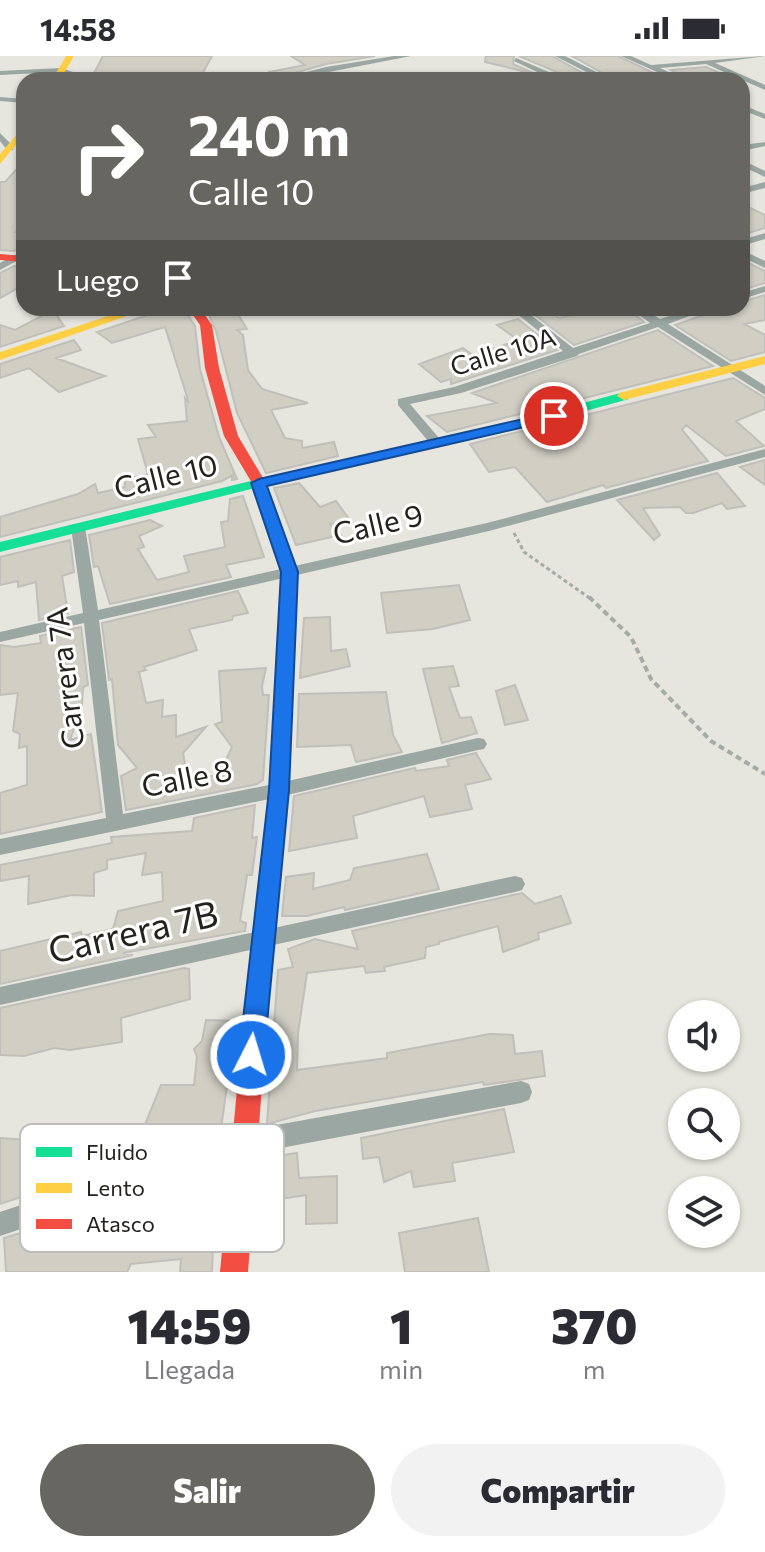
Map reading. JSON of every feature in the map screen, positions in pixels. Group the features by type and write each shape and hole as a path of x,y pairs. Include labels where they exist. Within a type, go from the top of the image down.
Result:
{"street":[{"path":"337,56 349,64"},
{"path":"314,72 407,56"},
{"path":"535,56 516,60 542,72"},
{"path":"559,56 592,72"},
{"path":"625,56 660,72"},
{"path":"697,56 730,72"},
{"path":"650,67 764,56"},
{"path":"0,73 62,69"},
{"path":"750,81 765,79"},
{"path":"750,81 765,88"},
{"path":"0,356 120,316"},
{"path":"200,316 206,325 212,368 231,436 259,483 290,572 279,790 245,1124"},
{"path":"525,316 573,354"},
{"path":"648,316 765,391"},
{"name":"Calle 10A","path":"438,444 402,402 457,390 684,316"},
{"name":"Calle 10","path":"0,547 259,483 438,444 688,379 734,371 765,360"},
{"name":"Calle 9","path":"0,637 508,522 765,453"},
{"name":"Carrera 7A","path":"78,527 115,821"},
{"name":"Calle 8","path":"0,847 115,821 279,790 478,744"},
{"name":"Carrera 7B","path":"0,996 515,884"},
{"path":"284,1135 521,1092"},
{"path":"0,1224 20,1217"},
{"path":"234,1272 235,1252"}],"path":[{"path":"508,522 524,552 580,589 631,637 651,679 711,741 765,774"}],"building":[{"path":"103,56 212,56 203,72 95,72"},
{"path":"291,56 375,56 298,72 269,72 305,65"},
{"path":"486,56 514,56 513,64 531,72 527,72 485,62"},
{"path":"519,56 552,56 581,72 557,72"},
{"path":"572,56 618,56 651,72 601,72"},
{"path":"706,67 717,72 674,72 671,70"},
{"path":"16,170 14,251 0,250 0,182 5,182"},
{"path":"750,208 765,215 765,228 750,233"},
{"path":"750,264 765,271 765,283 750,288"},
{"path":"16,266 16,289 0,298 0,273"},
{"path":"765,295 765,320 744,324 765,335 765,352 731,361 675,325 701,316 750,316 750,300"},
{"path":"42,316 57,316 64,326 0,347 0,325 15,330"},
{"path":"145,316 188,316 195,326 200,369 219,437 237,479 232,480 233,475 222,481 0,537 0,517 78,494 95,484 98,493 125,487 125,480 148,474 138,439 156,437 148,425 187,421 185,398 189,403 165,327 112,343 97,332"},
{"path":"209,316 239,316 247,329 237,330 243,335 248,370 262,389 308,403 271,410 285,438 302,441 302,448 334,442 338,456 266,473 237,413"},
{"path":"537,316 637,316 644,322 574,345"},
{"path":"518,319 557,350 451,384 451,379 441,382 419,364 463,348 474,356 518,340 497,325"},
{"path":"658,330 713,366 447,432 427,416 497,403 472,393"},
{"path":"74,340 81,350 56,358 105,376 59,392 29,368 0,378 0,364"},
{"path":"733,378 765,398 765,409 736,421 764,446 726,456 686,425 682,430 708,461 606,488 603,485 547,502 515,467 489,472 470,444"},
{"path":"765,460 765,485 740,467"},
{"path":"717,473 745,506 727,509 722,503 693,513 686,513 680,507 643,508 660,535 654,540 617,500"},
{"path":"299,483 320,507 336,501 349,519 330,524 341,535 296,545 274,488"},
{"path":"243,496 264,557 226,565 231,577 110,604 98,566 94,567 89,535 150,520 162,526 139,536 144,547 138,549 157,580 189,572 184,556 225,547 221,522 228,521 230,499"},
{"path":"70,540 74,572 62,576 68,613 39,620 36,582 18,587 18,581 0,585 0,557"},
{"path":"459,585 470,620 433,629 387,633 381,593"},
{"path":"238,591 248,613 233,616 232,620 189,629 197,650 144,667 146,670 139,672 146,703 163,700 162,717 176,715 176,737 206,727 183,753 188,780 219,775 232,747 215,724 222,722 219,671 266,668 263,695 269,695 263,780 257,784 126,810 121,776 137,768 118,745 112,679 109,680 102,623"},
{"path":"330,617 331,651 346,649 350,666 300,678 304,618"},
{"path":"81,627 88,685 83,687 82,705 70,740 91,734 102,812 0,834 0,793 27,785 27,746 19,748 20,734 13,731 18,693 0,695 0,645 14,647 41,643 40,636"},
{"path":"453,666 459,686 449,687 460,718 471,717 477,733 442,743 423,669"},
{"path":"515,685 528,720 505,725 496,691"},
{"path":"386,692 393,735 402,752 356,762 351,745 297,747 299,694"},
{"path":"476,753 491,779 465,785 472,809 430,817 424,796 353,816 357,838 289,851 294,796 415,768 416,771 449,766 447,760"},
{"path":"255,805 252,838 257,837 252,875 247,875 240,921 246,923 245,931 123,953 133,955 0,984 0,951 81,932 82,936 113,929 118,911 163,901 162,872 142,875 146,853 107,860 107,869 94,873 94,896 72,895 28,904 29,876 0,881 0,865 112,843 111,837 192,831 194,818"},
{"path":"427,854 439,889 345,910 344,907 307,916 282,916 286,877 314,873 313,889 350,880 354,868"},
{"path":"522,893 535,904 561,896 571,923 538,933 539,939 503,952 498,926 426,947 425,958 384,967 385,971 366,973 364,966 307,973 298,1033 297,1070 387,1058 387,1053 490,1034 513,1035 515,1054 542,1051 545,1076 484,1085 483,1082 315,1111 267,1124 278,970 293,967 288,949 315,939 358,949 352,931"},
{"path":"189,969 190,999 121,1018 122,1042 70,1050 54,1048 24,1056 0,1055 0,1008"},
{"path":"206,1020 236,1021 222,1124 145,1124 161,1085 194,1085 197,1057 194,1049 202,1041"},
{"path":"504,1109 514,1152 452,1163 455,1181 414,1187 411,1171 384,1182 379,1157 363,1159 361,1138"},
{"path":"0,1138 20,1139 20,1197 0,1204"},
{"path":"297,1153 299,1178 337,1176 337,1223 306,1224 306,1195 284,1198 284,1155"},
{"path":"478,1218 489,1272 405,1272 399,1233"},
{"path":"20,1233 20,1252 213,1252 212,1272 180,1272 181,1259 131,1264 127,1272 6,1272 4,1238"}],"traffic: fast":[{"path":"0,547 259,483 527,423 624,396"}],"traffic: slow":[{"path":"61,72 70,56"},
{"path":"0,161 16,140"},
{"path":"0,356 120,316"},
{"path":"624,396 765,360"},
{"path":"253,1046 279,790 285,669"}],"traffic: jam":[{"path":"0,257 16,258"},
{"path":"200,316 206,325 212,368 231,436 259,483 290,572 285,669"},
{"path":"246,1124 253,1046"},
{"path":"234,1272 236,1252"}],"route":[{"path":"251,1055 279,790 290,572 259,483 554,416"}]}
